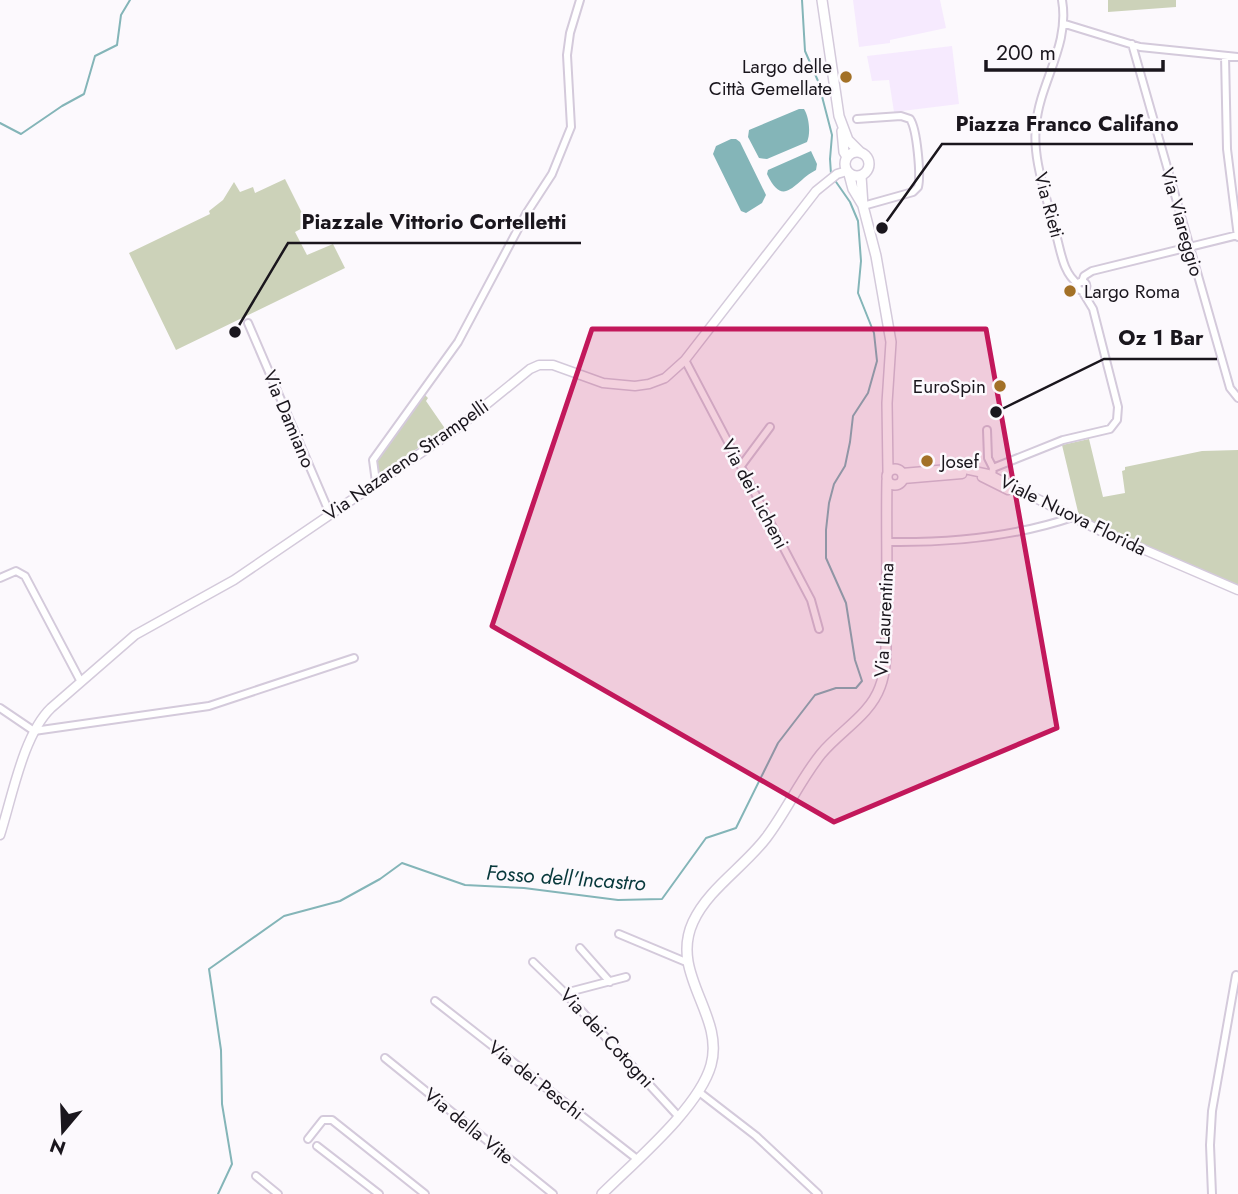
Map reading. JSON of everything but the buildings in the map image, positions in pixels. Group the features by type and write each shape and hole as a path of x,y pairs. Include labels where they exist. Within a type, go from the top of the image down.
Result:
{"main road":[{"path":"822,0 842,125 848,140 869,162 867,170 861,176 844,173 847,157 842,125"},
{"path":"847,157 853,153 861,153"},
{"name":"Via Laurentina","path":"844,173 863,206"},
{"name":"Via Laurentina","path":"861,176 863,206 876,256 891,342 887,403 888,530"},
{"name":"Via Laurentina","path":"686,962 689,933 700,910 764,841 824,750 869,707 880,687 885,660 888,530 892,496 900,476 888,452"},
{"path":"894,469 900,476 891,484 888,476 894,469"},
{"path":"602,1194 699,1093 711,1065 713,1042 686,962"}],"street":[{"path":"376,482 373,460 458,342 526,214 553,170 570,127 567,58 570,33 580,0"},
{"name":"Via Rieti","path":"993,472 1063,440 1108,430 1116,423 1118,407 1093,309 1080,286 1066,270 1039,167 1035,140 1041,100 1063,37 1065,23 1062,0"},
{"path":"1065,23 1132,44 1238,57"},
{"name":"Via Viareggio","path":"1132,44 1230,387 1238,398"},
{"path":"1080,286 1084,276 1092,271 1238,236 1226,135 1225,56"},
{"path":"857,119 901,116 910,119 914,127 920,180 913,192 863,206"},
{"name":"Via Nazareno Strampelli","path":"0,835 34,731 45,714 139,632 221,588 456,429 521,374 536,366 556,365 603,383 635,386 660,380 673,372 816,191 844,173"},
{"name":"Via Damiano","path":"248,323 330,514"},
{"name":"Via dei Licheni","path":"685,360 812,602 819,629"},
{"path":"741,466 770,427"},
{"path":"987,430 988,458 993,472"},
{"name":"Viale Nuova Florida","path":"900,476 960,468 993,472 1070,519"},
{"name":"Viale Nuova Florida","path":"900,476 978,476 1238,592"},
{"path":"887,542 962,541 1070,519"},
{"path":"0,578 16,571 24,576 81,682"},
{"path":"0,708 34,731 209,706 354,658"},
{"path":"619,934 686,962"},
{"path":"580,948 610,982"},
{"name":"Via dei Cotogni","path":"533,962 679,1116"},
{"path":"1212,1194 1212,1111 1236,975"},
{"path":"565,993 626,977"},
{"name":"Via dei Peschi","path":"435,1001 637,1159"},
{"name":"Via della Vite","path":"385,1058 553,1194"},
{"path":"699,1093 756,1136 818,1194"},
{"path":"308,1139 323,1121 332,1120 424,1194"},
{"path":"317,1146 379,1194"},
{"path":"256,1176 278,1194"}],"highlighted area":[{"path":"592,329 986,329 1057,728 834,822 492,626"}],"shaded area":[{"path":"853,0 940,0 946,28 890,40 890,43 859,47"},
{"path":"952,46 959,104 894,112 889,80 872,81 867,56"}],"green space":[{"path":"1108,0 1176,0 1176,7 1108,12"},
{"path":"285,179 308,225 295,232 307,255 333,244 345,268 176,350 129,253 210,214 209,211 223,200 234,182 240,192 253,187 255,193"},
{"path":"425,395 428,398 426,401 446,430 378,474 378,458"},
{"path":"1089,439 1103,497 1125,493 1122,471 1125,467 1202,451 1238,450 1238,587 1079,516 1062,445"}],"water":[{"path":"804,109 808,121 807,142 767,159 759,158 748,137 749,130"},
{"path":"731,139 740,142 766,195 762,203 746,213 741,211 713,154 716,146"},
{"path":"811,151 817,164 816,170 790,190 779,190 773,185 767,174 768,170"}],"waterway":[{"path":"0,123 21,134 84,94 95,56 117,45 121,15 130,0"},
{"name":"Fosso dell'Incastro","path":"802,0 805,51 818,81 832,135 831,174"},
{"name":"Fosso dell'Incastro","path":"218,1194 232,1164 222,1104 221,1050 209,969 284,916 340,901 380,879 402,863 465,885 524,888 618,900 662,899 706,838 736,828 778,743 815,695 836,688 856,688 862,681 855,660 846,603 826,558 826,530 834,484 845,466 853,416 868,393 877,361 874,333 858,293 861,261 858,221 850,202 834,179"}],"place":[{"name":"Largo delle Città Gemellate","path":"846,77"},
{"name":"Piazza Franco Califano","path":"882,228"},
{"name":"Largo Roma","path":"1070,291"},
{"name":"Piazzale Vittorio Cortelletti","path":"235,332"},
{"name":"EuroSpin","path":"1000,386"},
{"name":"Oz 1 Bar","path":"996,412"},
{"name":"Josef","path":"927,461"}]}
